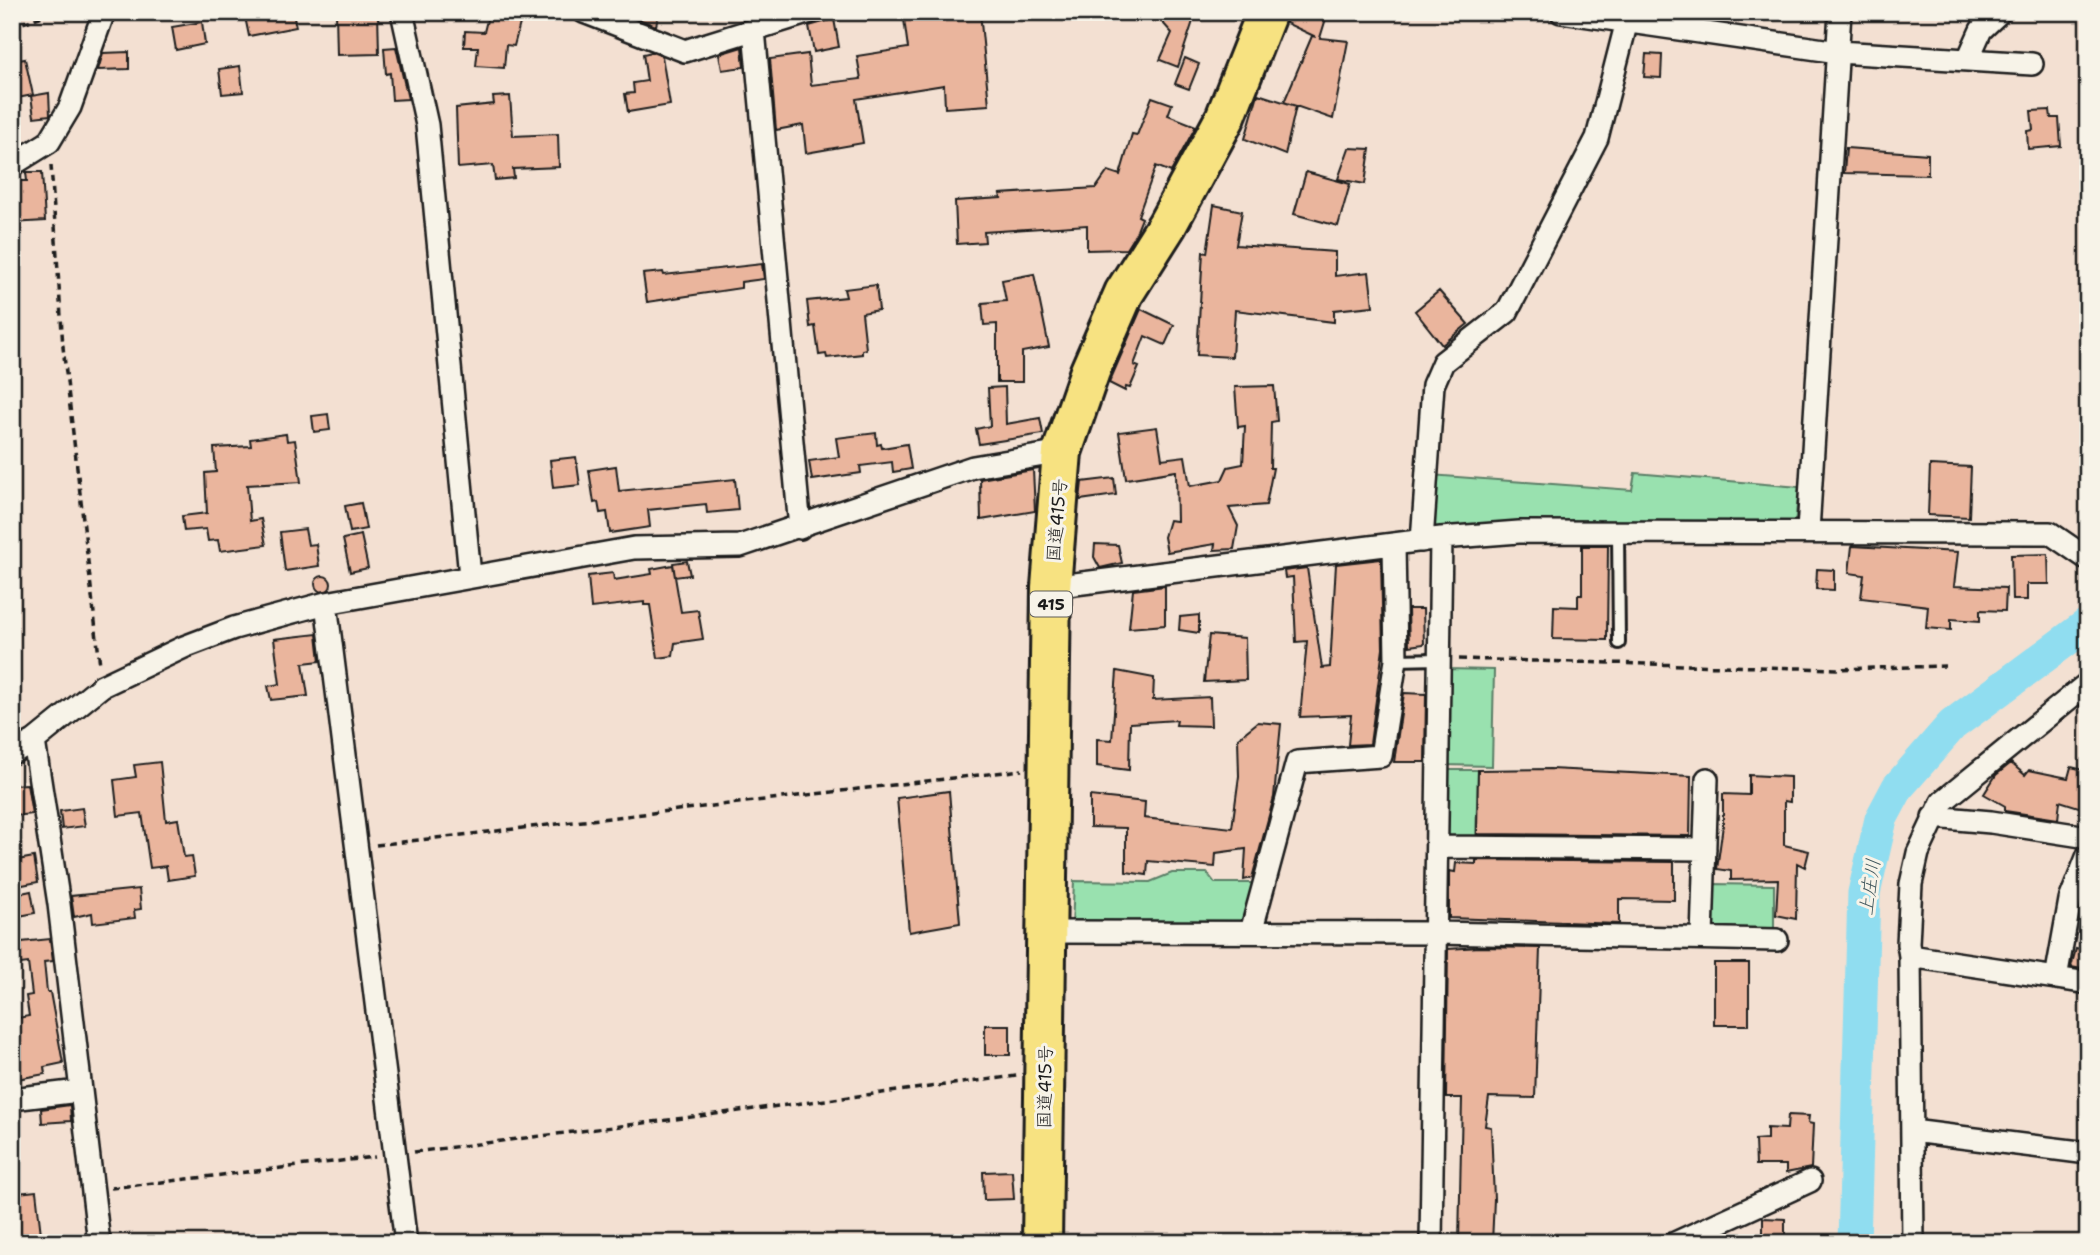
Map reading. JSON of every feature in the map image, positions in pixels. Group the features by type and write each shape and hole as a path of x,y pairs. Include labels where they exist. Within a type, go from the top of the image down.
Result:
{"highway":[{"name":"国道415号","path":"1042,1243 1051,587 1062,452 1090,371 1125,293 1167,225 1225,118 1267,12"}],"street":[{"path":"12,164 49,142 70,107 104,12"},
{"path":"402,12 427,125 470,576"},
{"path":"584,12 685,51 810,12"},
{"path":"1562,12 1838,52 2032,64"},
{"path":"1808,531 1840,12"},
{"path":"1968,59 1982,30 2000,12"},
{"path":"1431,1243 1440,659 1431,540 1433,385 1443,362 1507,312 1597,138 1627,21"},
{"path":"754,30 800,528"},
{"path":"12,753 34,741 102,686 184,647 234,628 326,603 634,548 740,545 800,528 973,467 1062,452"},
{"path":"1051,587 1394,544 1519,532 2050,533 2088,559"},
{"path":"1251,932 1297,762 1381,756 1396,660 1394,544"},
{"path":"326,603 406,1243"},
{"path":"1913,1243 1908,944 1911,884 1918,853 1942,802 2088,683"},
{"path":"34,741 59,904 99,1243"},
{"path":"1702,938 1707,779"},
{"path":"1933,817 1991,821 2088,836"},
{"path":"1437,847 1705,849"},
{"path":"2056,978 2070,900 2088,855"},
{"path":"1047,932 1436,933 1777,940"},
{"path":"1910,956 2088,983"},
{"path":"12,1099 79,1091"},
{"path":"1912,1131 2088,1153"},
{"path":"1675,1243 1696,1238 1810,1181"}],"lane":[{"path":"1618,531 1619,643"},
{"path":"1396,660 1440,659"}],"path":[{"path":"12,27 54,12"},
{"path":"49,142 63,346 102,686"},
{"path":"1440,659 1836,669 1945,666"},
{"path":"357,848 1050,767"},
{"path":"92,1190 395,1155 1046,1073"}],"green space":[{"path":"1635,473 1799,487 1795,524 1430,533 1431,475 1632,490"},
{"path":"1446,669 1494,670 1492,766 1444,765"},
{"path":"1443,770 1478,770 1476,840 1442,841"},
{"path":"1172,873 1207,873 1215,883 1251,883 1258,891 1249,928 1072,928 1074,881 1150,882"},
{"path":"1713,884 1774,885 1774,929 1713,928"}],"building":[{"path":"244,12 293,12 296,27 249,36"},
{"path":"336,12 378,12 379,54 337,55"},
{"path":"489,12 523,12 514,46 506,45 504,68 476,66 478,47 464,47 465,31 484,32"},
{"path":"621,12 659,12 656,26"},
{"path":"903,12 980,12 989,105 945,108 944,85 856,99 863,143 806,153 803,125 776,130 770,59 808,54 811,85 861,79 857,56 908,48"},
{"path":"1153,12 1196,12 1178,67 1160,60 1172,33"},
{"path":"1288,12 1328,12 1320,38 1348,41 1333,119 1284,102 1312,36 1316,37 1286,23"},
{"path":"834,19 839,47 814,52 809,26"},
{"path":"202,22 205,44 176,50 172,27"},
{"path":"396,47 408,99 392,100 390,73 386,74 384,48"},
{"path":"742,47 744,67 722,70 719,54"},
{"path":"129,52 129,69 98,70 103,53"},
{"path":"652,52 662,56 670,105 628,112 625,94 634,93 633,83 647,81 643,54"},
{"path":"1646,54 1662,55 1661,78 1644,77"},
{"path":"1185,58 1199,64 1189,89 1175,84"},
{"path":"25,59 33,95 12,99 12,61"},
{"path":"240,66 243,92 222,94 219,69"},
{"path":"49,93 50,115 34,117 31,96"},
{"path":"1258,94 1296,106 1285,155 1245,139"},
{"path":"510,96 513,136 558,134 559,167 513,169 514,178 495,180 493,165 458,168 456,108 494,104 493,97"},
{"path":"1152,97 1172,104 1168,115 1196,126 1171,172 1156,166 1138,216 1142,218 1126,249 1087,250 1087,225 984,232 985,242 957,244 955,201 1001,198 1000,194 1096,188 1108,171 1120,175 1132,134 1137,135"},
{"path":"2050,110 2051,118 2059,118 2061,146 2028,149 2027,131 2033,130 2031,111"},
{"path":"1349,148 1370,149 1365,184 1338,179"},
{"path":"1846,148 1928,154 1928,175 1844,173"},
{"path":"26,172 42,172 45,221 12,223 12,181 27,181"},
{"path":"1306,172 1350,184 1338,226 1294,214"},
{"path":"1214,205 1242,211 1236,245 1335,252 1335,276 1369,272 1373,306 1334,310 1334,322 1235,310 1232,357 1197,355 1203,252 1207,253"},
{"path":"762,264 764,279 741,282 741,288 647,302 643,274 663,272 664,275"},
{"path":"1034,274 1049,347 1022,352 1022,382 997,382 997,324 984,325 982,303 1006,301 1002,280"},
{"path":"876,285 879,310 862,313 866,349 862,350 862,354 827,358 826,354 819,355 815,326 810,327 807,301 846,297 844,289"},
{"path":"1439,291 1468,324 1442,345 1415,311"},
{"path":"1141,309 1174,325 1165,345 1145,336 1134,365 1139,367 1130,388 1126,387 1125,391 1109,383"},
{"path":"1274,386 1277,421 1271,422 1270,468 1273,468 1266,505 1229,508 1238,526 1234,549 1214,550 1215,544 1167,552 1164,537 1169,520 1177,521 1176,471 1126,479 1119,432 1157,427 1162,459 1185,456 1190,486 1222,480 1228,467 1243,464 1245,426 1238,427 1235,387"},
{"path":"1005,387 1006,424 1040,418 1043,434 979,444 976,429 990,426 988,388"},
{"path":"328,414 330,430 314,432 312,416"},
{"path":"876,433 877,445 881,444 882,448 907,444 911,469 893,472 892,462 860,466 861,473 812,480 809,461 839,457 836,438"},
{"path":"286,434 287,441 295,440 301,482 247,485 250,521 261,519 266,545 220,551 218,540 208,541 206,529 184,531 182,516 207,513 205,473 216,472 214,448 251,446 250,439"},
{"path":"576,457 580,485 553,488 550,460"},
{"path":"1930,465 1971,467 1969,517 1928,515"},
{"path":"616,466 619,491 735,479 738,510 707,513 706,504 648,510 650,527 610,533 607,512 600,513 598,502 594,503 589,470"},
{"path":"1033,470 1035,511 981,520 980,479"},
{"path":"1114,478 1116,495 1080,500 1082,482"},
{"path":"361,503 366,529 350,532 345,506"},
{"path":"305,529 308,545 316,544 319,566 285,571 280,532"},
{"path":"361,535 368,568 350,572 343,539"},
{"path":"1095,544 1118,545 1122,563 1100,568 1094,557"},
{"path":"1582,546 1608,546 1607,640 1553,639 1554,606 1578,607 1578,595 1582,595"},
{"path":"1852,546 1958,552 1954,586 2006,588 2005,611 1980,610 1980,621 1951,619 1951,630 1926,628 1928,606 1861,598 1864,575 1849,573"},
{"path":"2048,554 2049,584 2027,584 2027,600 2012,600 2011,555"},
{"path":"1381,559 1383,649 1370,744 1348,745 1351,715 1300,717 1307,641 1296,642 1293,577 1285,578 1284,571 1307,568 1322,668 1330,667 1336,564"},
{"path":"687,561 690,575 675,577 673,563"},
{"path":"673,565 681,612 698,610 703,639 675,643 673,656 658,658 650,605 644,605 644,602 591,608 588,576 613,573 614,580 652,574 651,569"},
{"path":"1817,569 1834,570 1834,590 1816,589"},
{"path":"323,576 331,584 323,592 315,584"},
{"path":"1165,586 1165,625 1129,628 1133,590"},
{"path":"1408,609 1423,609 1424,644 1409,646"},
{"path":"1199,615 1199,633 1179,630 1180,617"},
{"path":"317,634 320,661 303,663 308,696 271,700 268,686 280,684 274,639"},
{"path":"1209,635 1245,638 1246,680 1204,682"},
{"path":"1117,671 1154,678 1153,700 1210,697 1211,726 1176,725 1177,720 1130,723 1129,770 1097,766 1097,739 1112,740"},
{"path":"1404,693 1426,694 1425,762 1394,762"},
{"path":"1258,722 1281,724 1274,797 1252,878 1244,880 1246,849 1216,853 1215,867 1148,861 1147,875 1126,872 1126,828 1090,827 1090,796 1145,802 1144,818 1232,828 1239,776 1238,738"},
{"path":"160,762 166,821 178,819 184,857 192,856 195,876 168,880 166,866 150,868 142,813 118,816 114,780 136,777 134,765"},
{"path":"2011,763 2025,775 2029,770 2068,778 2071,767 2088,771 2088,810 2060,801 2058,819 2005,811 2005,806 1984,794 1996,775"},
{"path":"1550,769 1691,776 1690,836 1477,834 1478,770"},
{"path":"1749,775 1790,777 1790,802 1784,801 1784,845 1809,851 1805,867 1797,863 1796,919 1776,915 1778,879 1731,880 1731,871 1717,869 1723,825 1723,794 1749,795"},
{"path":"27,784 32,814 12,816 12,785"},
{"path":"949,791 960,923 909,932 897,798"},
{"path":"82,808 85,826 62,829 60,811"},
{"path":"34,857 38,882 17,886 12,861"},
{"path":"1476,860 1674,862 1674,900 1619,899 1619,924 1449,918 1449,871 1455,872 1456,863 1476,864"},
{"path":"139,889 141,909 134,910 135,918 93,923 92,913 74,917 71,896"},
{"path":"31,891 35,913 14,917 12,895"},
{"path":"50,939 53,961 44,962 47,992 50,992 63,1063 44,1067 45,1074 17,1079 12,1056 12,1019 29,1016 26,996 32,995 28,963 12,965 12,943"},
{"path":"1540,948 1535,1098 1489,1097 1485,1126 1491,1127 1494,1199 1492,1243 1459,1243 1462,1098 1446,1098 1448,949"},
{"path":"2076,949 2088,951 2088,970 2071,967"},
{"path":"1714,963 1749,963 1749,1025 1714,1025"},
{"path":"985,1025 1010,1025 1010,1055 985,1055"},
{"path":"70,1105 71,1121 42,1123 41,1109"},
{"path":"1788,1115 1809,1116 1808,1123 1813,1124 1811,1168 1786,1173 1786,1165 1756,1165 1755,1140 1767,1139 1767,1128 1787,1129"},
{"path":"1012,1171 1014,1199 984,1200 983,1172"},
{"path":"36,1191 42,1243 12,1243 12,1204 19,1203 18,1193"},
{"path":"1763,1218 1785,1219 1785,1243 1763,1243"}],"waterway":[{"name":"上庄川","path":"1854,1243 1864,893 1881,819 1898,787 1952,725 2088,624"}]}
